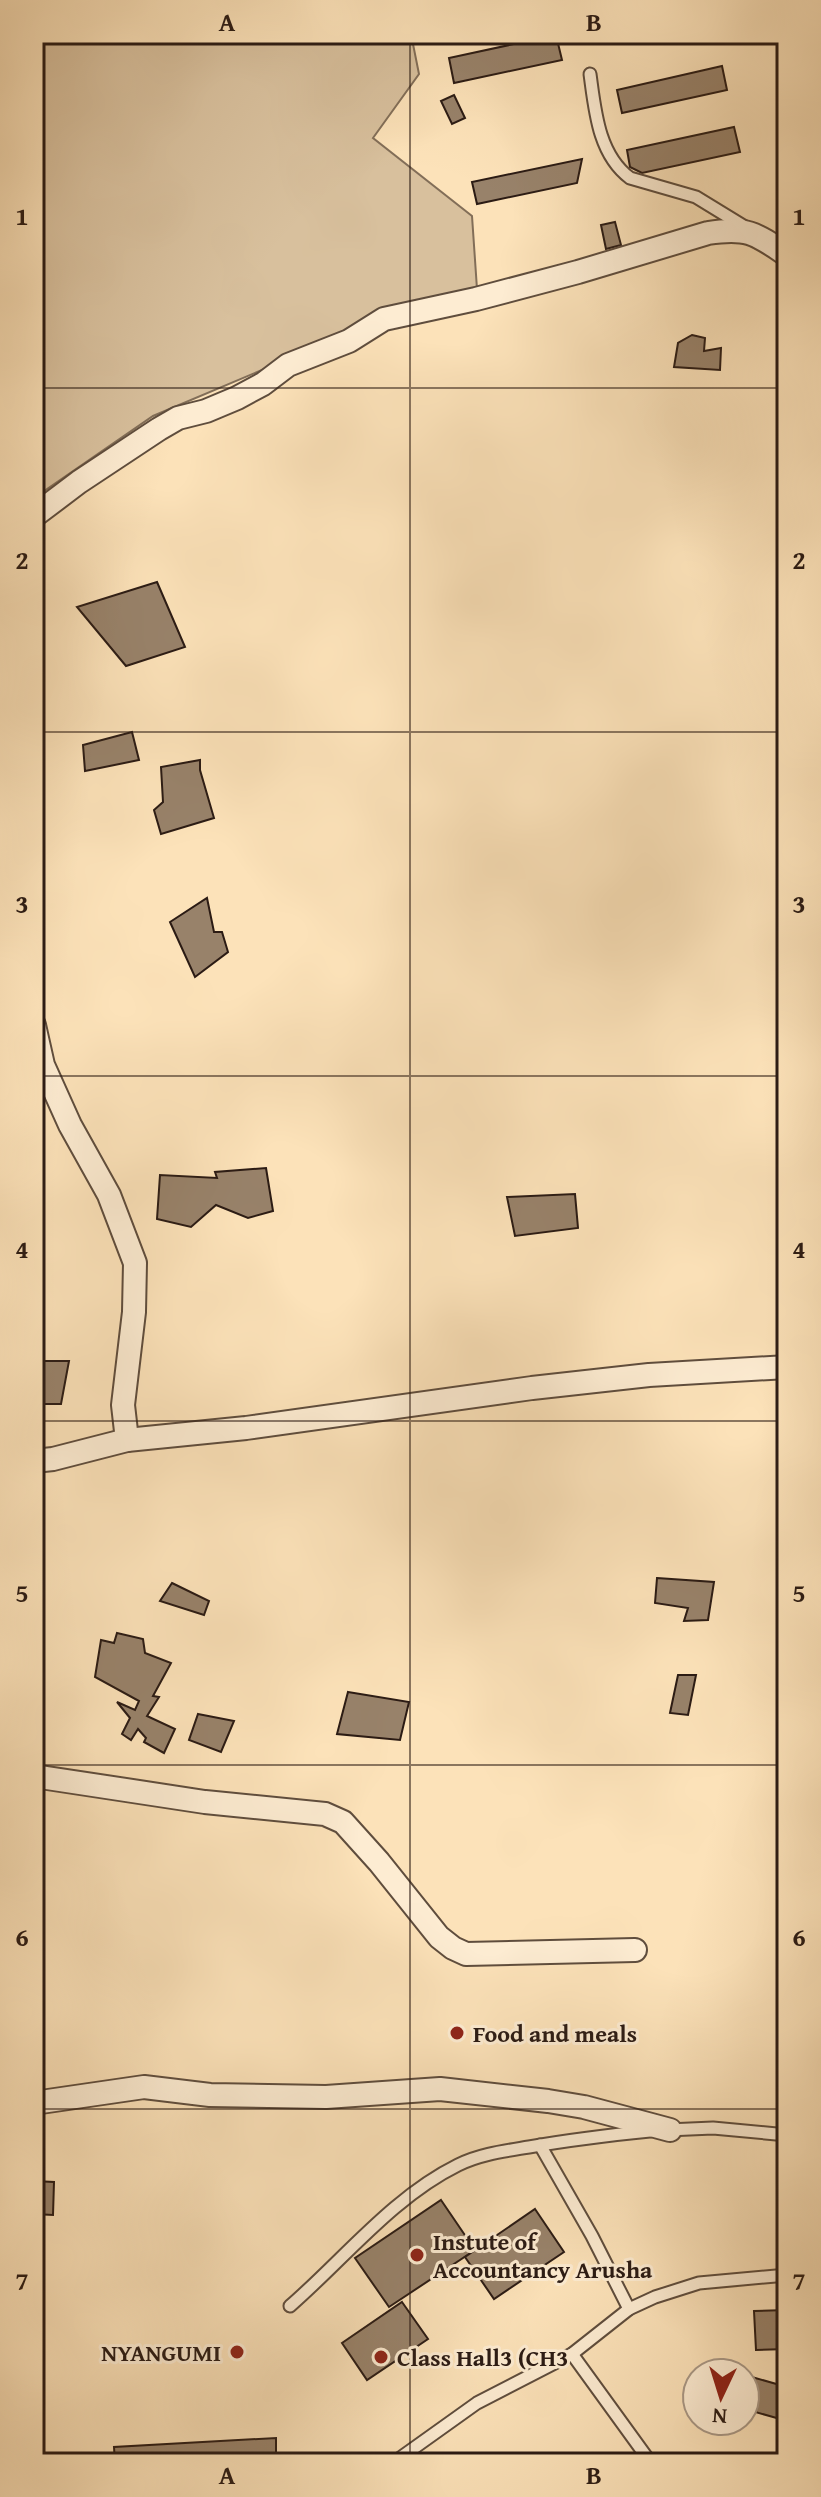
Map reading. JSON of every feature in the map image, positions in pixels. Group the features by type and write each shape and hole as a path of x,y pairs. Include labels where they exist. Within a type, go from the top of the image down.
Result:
{"street":[{"path":"34,516 79,482 178,418 237,398 288,365 349,341 384,319 578,272 708,233 729,230 756,233 787,255"},
{"path":"34,1025 43,1065 70,1125 109,1195 135,1263 134,1312 123,1405 127,1440"},
{"path":"34,1461 127,1440 246,1428 426,1401 649,1375 787,1367"},
{"path":"34,1776 205,1802 325,1814 343,1822 439,1937 466,1954 635,1950"},
{"path":"34,2103 144,2087 210,2095 326,2097 440,2089 584,2107 670,2130"}],"lane":[{"path":"590,74 605,145 621,171 630,178 696,197 756,233"},
{"path":"290,2306 366,2234 423,2186 459,2164 489,2154 540,2145 670,2130 713,2128 787,2135"},
{"path":"540,2145 629,2309"},
{"path":"393,2463 477,2403 572,2354 629,2309 699,2283 787,2275"},
{"path":"572,2354 651,2463"},
{"path":"706,2463 739,2463"}],"shaded area":[{"path":"34,34 411,34 419,74 373,138 472,216 477,289 347,334 153,416 34,498"}],"building":[{"path":"556,35 562,60 454,83 449,58"},
{"path":"722,66 727,90 622,113 617,90"},
{"path":"454,95 465,118 452,124 441,101"},
{"path":"734,127 740,152 642,173 630,167 627,150"},
{"path":"582,159 577,183 477,204 472,182"},
{"path":"615,222 621,245 606,249 601,225"},
{"path":"692,335 705,338 704,351 721,348 720,370 674,367 678,343"},
{"path":"157,582 185,647 126,666 77,607"},
{"path":"132,732 139,760 85,771 83,745"},
{"path":"200,760 214,818 161,834 154,810 163,802 161,767"},
{"path":"207,898 214,932 222,932 228,952 195,977 170,922"},
{"path":"266,1168 273,1211 248,1218 216,1205 191,1227 157,1219 160,1175 217,1178 215,1172"},
{"path":"575,1194 578,1228 515,1236 507,1197"},
{"path":"34,1361 69,1361 61,1404 34,1404"},
{"path":"657,1578 714,1582 708,1620 684,1621 688,1608 655,1603"},
{"path":"172,1583 209,1601 204,1615 160,1601"},
{"path":"117,1633 143,1639 145,1653 171,1663 153,1696 159,1697 147,1716 175,1729 164,1753 144,1742 146,1738 138,1729 131,1740 122,1734 130,1718 117,1702 135,1710 139,1701 95,1677 101,1640 114,1643"},
{"path":"678,1675 696,1675 688,1715 670,1713"},
{"path":"348,1692 409,1702 400,1740 337,1734"},
{"path":"198,1714 234,1721 221,1752 189,1740"},
{"path":"34,2181 54,2182 53,2215 34,2214"},
{"path":"441,2200 475,2250 389,2307 355,2258"},
{"path":"535,2209 564,2252 494,2299 465,2257"},
{"path":"402,2302 428,2339 367,2380 342,2343"},
{"path":"787,2310 787,2349 756,2350 754,2311"},
{"path":"761,2380 787,2387 787,2421 761,2414"},
{"path":"276,2438 276,2463 115,2463 114,2447"}],"place":[{"name":"Food and meals","path":"457,2033"},
{"name":"Instute of Accountancy Arusha","path":"417,2255"},
{"name":"NYANGUMI","path":"237,2352"},
{"name":"Class Hall3 (CH3","path":"381,2357"}]}
